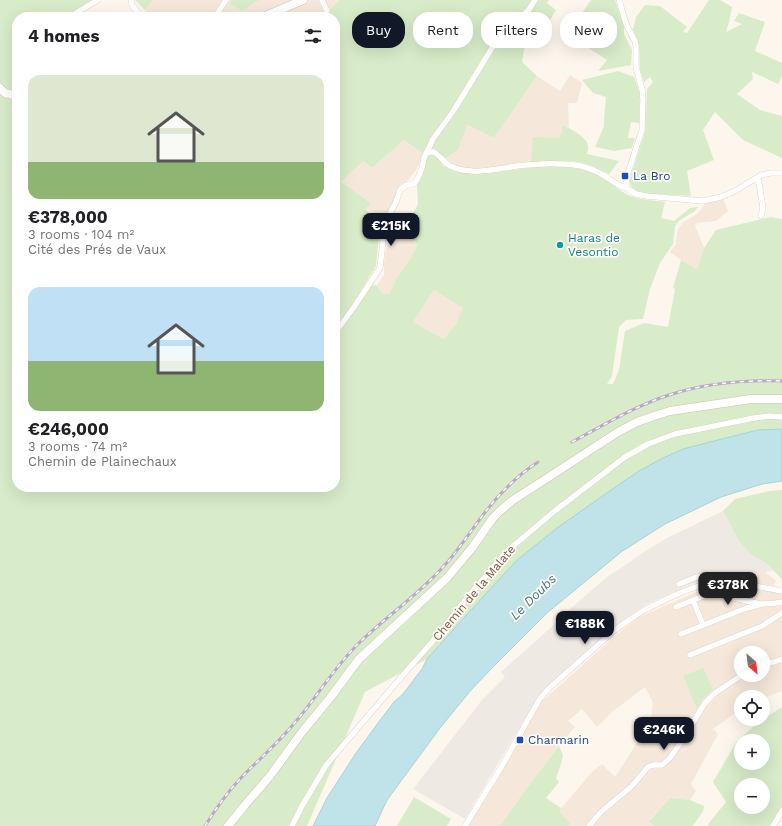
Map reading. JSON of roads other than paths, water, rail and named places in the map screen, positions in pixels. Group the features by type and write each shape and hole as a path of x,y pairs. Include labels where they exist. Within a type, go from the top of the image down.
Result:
{"main road":[{"path":"275,12 303,0"},
{"path":"0,88 5,92 12,94"},
{"path":"228,826 275,771 302,732 330,698 359,658 447,578 472,548 500,510 618,432 651,416 670,411 751,399 782,399"}],"street":[{"path":"78,12 98,0"},
{"path":"131,0 132,5 137,12"},
{"path":"218,12 226,0"},
{"path":"322,0 326,12"},
{"path":"340,326 380,268 385,223 396,202 400,190 405,186 415,183 433,139 454,110 495,44 506,28 528,11 535,0"},
{"path":"619,0 626,24 635,41 636,67 643,99 642,130 628,173 626,184 627,188"},
{"path":"426,153 434,152 451,166 473,172 544,164 582,166 594,170 632,192 646,196 705,201 721,197 735,191 762,176 782,173"},
{"path":"758,178 763,208 761,216"},
{"name":"Chemin de la Malate","path":"292,826 327,764 441,632 456,611 506,552 550,514 624,456 648,444 675,434 754,418 770,416 782,417"},
{"path":"679,584 704,574 713,574 722,581"},
{"path":"465,826 502,766 539,700 549,688 615,630 644,610 698,586 722,581 782,591"},
{"path":"676,607 711,593 762,604"},
{"path":"693,600 703,625"},
{"path":"681,634 744,609 762,604 782,602"},
{"path":"690,655 762,626 782,613"},
{"path":"770,662 782,659"},
{"path":"589,826 601,812 632,786 648,767 653,765 662,765 670,758 705,702 715,693 734,680"},
{"path":"773,826 782,811"}],"water":[{"name":"Le Doubs","path":"782,429 782,481 762,484 721,497 665,524 621,552 547,613 471,690 440,728 387,800 375,826 313,826 327,798 356,753 394,702 403,694 422,669 427,659 517,560 557,528 614,488 639,471 661,459 683,449 758,430"}],"railway":[{"path":"572,442 620,416 656,399 669,395 725,383 782,381"},
{"path":"205,826 239,780 292,726 333,672 360,642 413,596 443,567 499,495 521,474 538,462"}],"place":[{"name":"La Bro","path":"625,176"},
{"name":"Haras de Vesontio","path":"560,245"},
{"name":"Charmarin","path":"520,740"}]}
